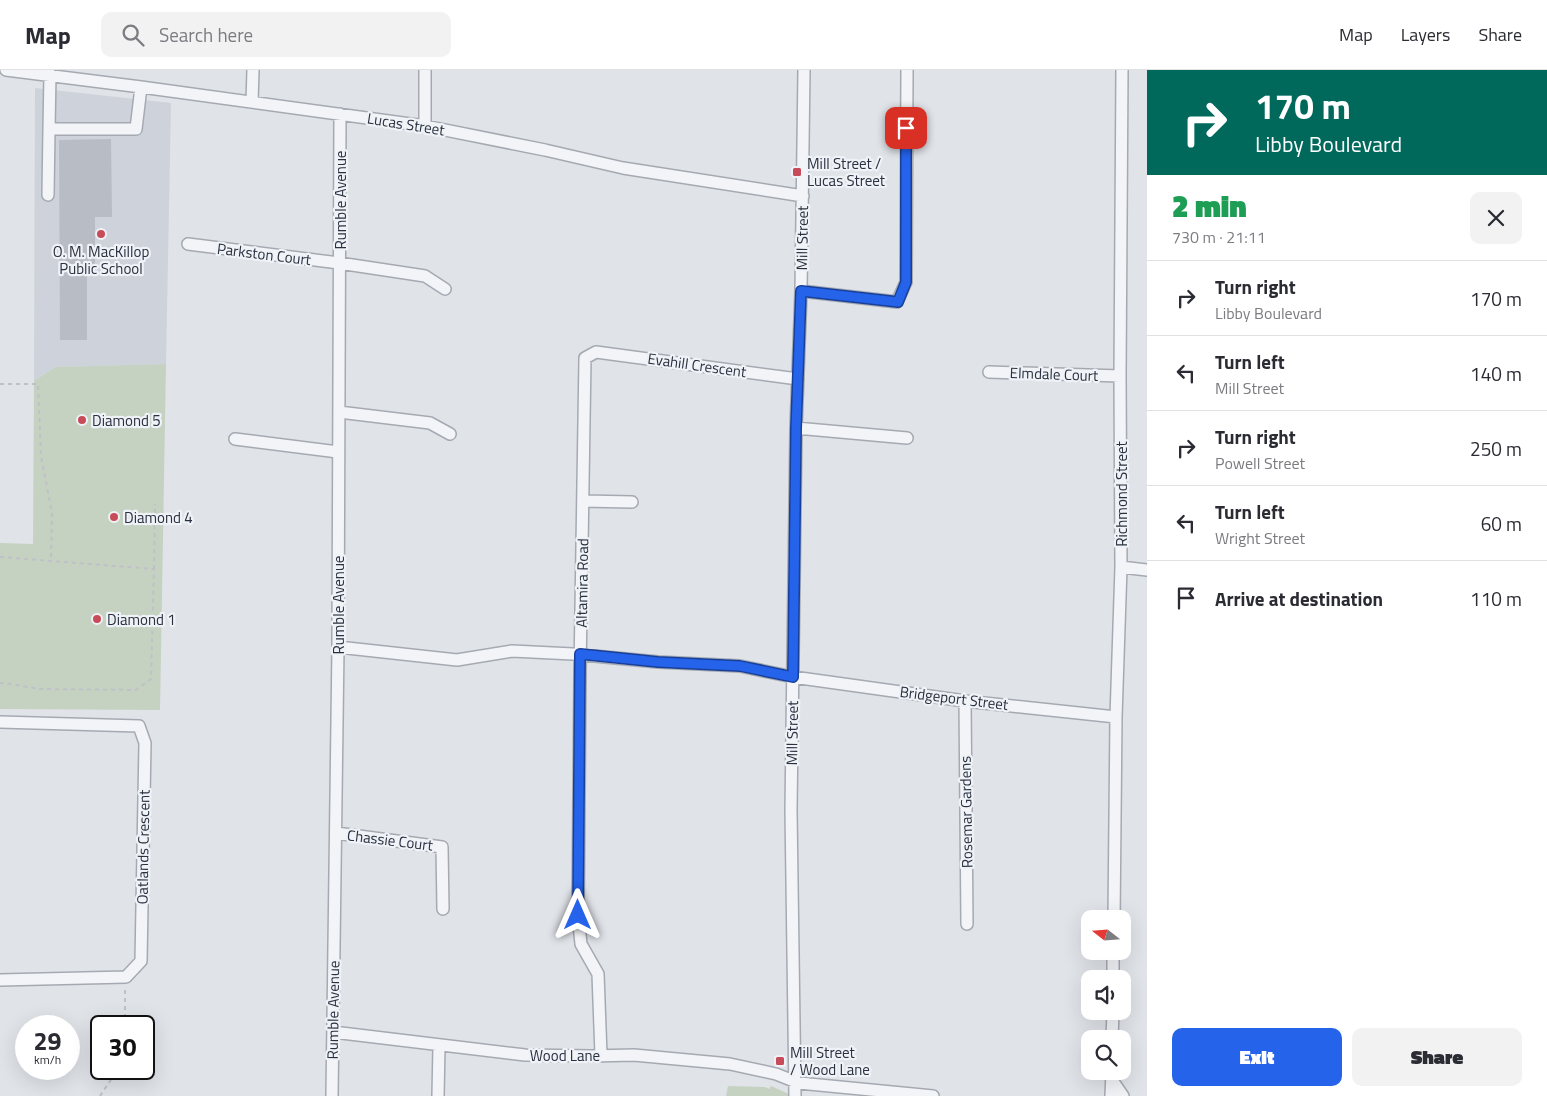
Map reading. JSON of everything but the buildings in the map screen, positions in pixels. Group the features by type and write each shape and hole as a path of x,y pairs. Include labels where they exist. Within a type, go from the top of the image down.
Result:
{"street":[{"name":"Lucas Street","path":"6,70 50,74 80,74 141,86 425,126 545,150 622,168 803,196"},
{"path":"252,102 253,70"},
{"path":"425,126 426,70"},
{"name":"Mill Street","path":"796,1096 791,810 796,428 801,291 804,70"},
{"path":"801,291 898,302 906,282 906,70"},
{"name":"Richmond Street","path":"1114,910 1116,717 1121,568 1122,70"},
{"path":"48,195 50,74"},
{"path":"49,129 136,129 141,86"},
{"name":"Rumble Avenue","path":"332,1096 338,647 340,114"},
{"name":"Parkston Court","path":"188,244 425,276 445,289"},
{"name":"Evahill Crescent","path":"596,352 798,379"},
{"name":"Altamira Road","path":"596,352 585,358 578,915 581,944 598,974 601,1055"},
{"name":"Elmdale Court","path":"989,372 1120,376"},
{"path":"339,412 430,423 450,434"},
{"path":"796,428 907,438"},
{"path":"235,439 338,452"},
{"path":"583,501 632,502"},
{"path":"1121,568 1147,570"},
{"name":"Bridgeport Street","path":"338,647 458,660 512,651 740,666 793,677 965,701 1116,717"},
{"name":"Rosemar Gardens","path":"965,701 967,924"},
{"name":"Oatlands Crescent","path":"0,722 139,726 144,743 141,961 126,977"},
{"name":"Chassie Court","path":"336,833 442,847 443,909"},
{"path":"0,980 126,977"},
{"name":"Wood Lane","path":"333,1032 525,1055 634,1055 730,1064 776,1074 796,1082 933,1096"},
{"path":"438,1096 439,1046"},
{"path":"1111,1096 1112,1080"},
{"path":"1114,1080 1123,1096"}],"path":[{"path":"0,384 38,384 41,456 52,513 51,560"},
{"path":"0,683 39,689 136,690 151,679 155,504"},
{"path":"0,557 154,569"},
{"path":"125,1015 126,977"},
{"path":"100,1096 111,1080"}],"shaded area":[{"name":"O. M. MacKillop Public School","path":"35,88 171,103 166,364 55,367 34,381"}],"green space":[{"path":"166,364 160,710 0,709 0,543 33,544 34,381 55,367"},
{"path":"728,1086 765,1087 769,1089 771,1086 789,1094 789,1096 726,1096"}],"place":[{"name":"Mill Street / Lucas Street","path":"797,172"},
{"name":"O. M. MacKillop Public School","path":"101,234"},
{"name":"Diamond 5","path":"82,420"},
{"name":"Diamond 4","path":"114,517"},
{"name":"Diamond 1","path":"97,619"},
{"name":"Mill Street / Wood Lane","path":"780,1061"}],"route":[{"path":"578,915 580,654 658,662 740,666 793,677 796,428 801,291 898,302 906,282 906,128"}]}
